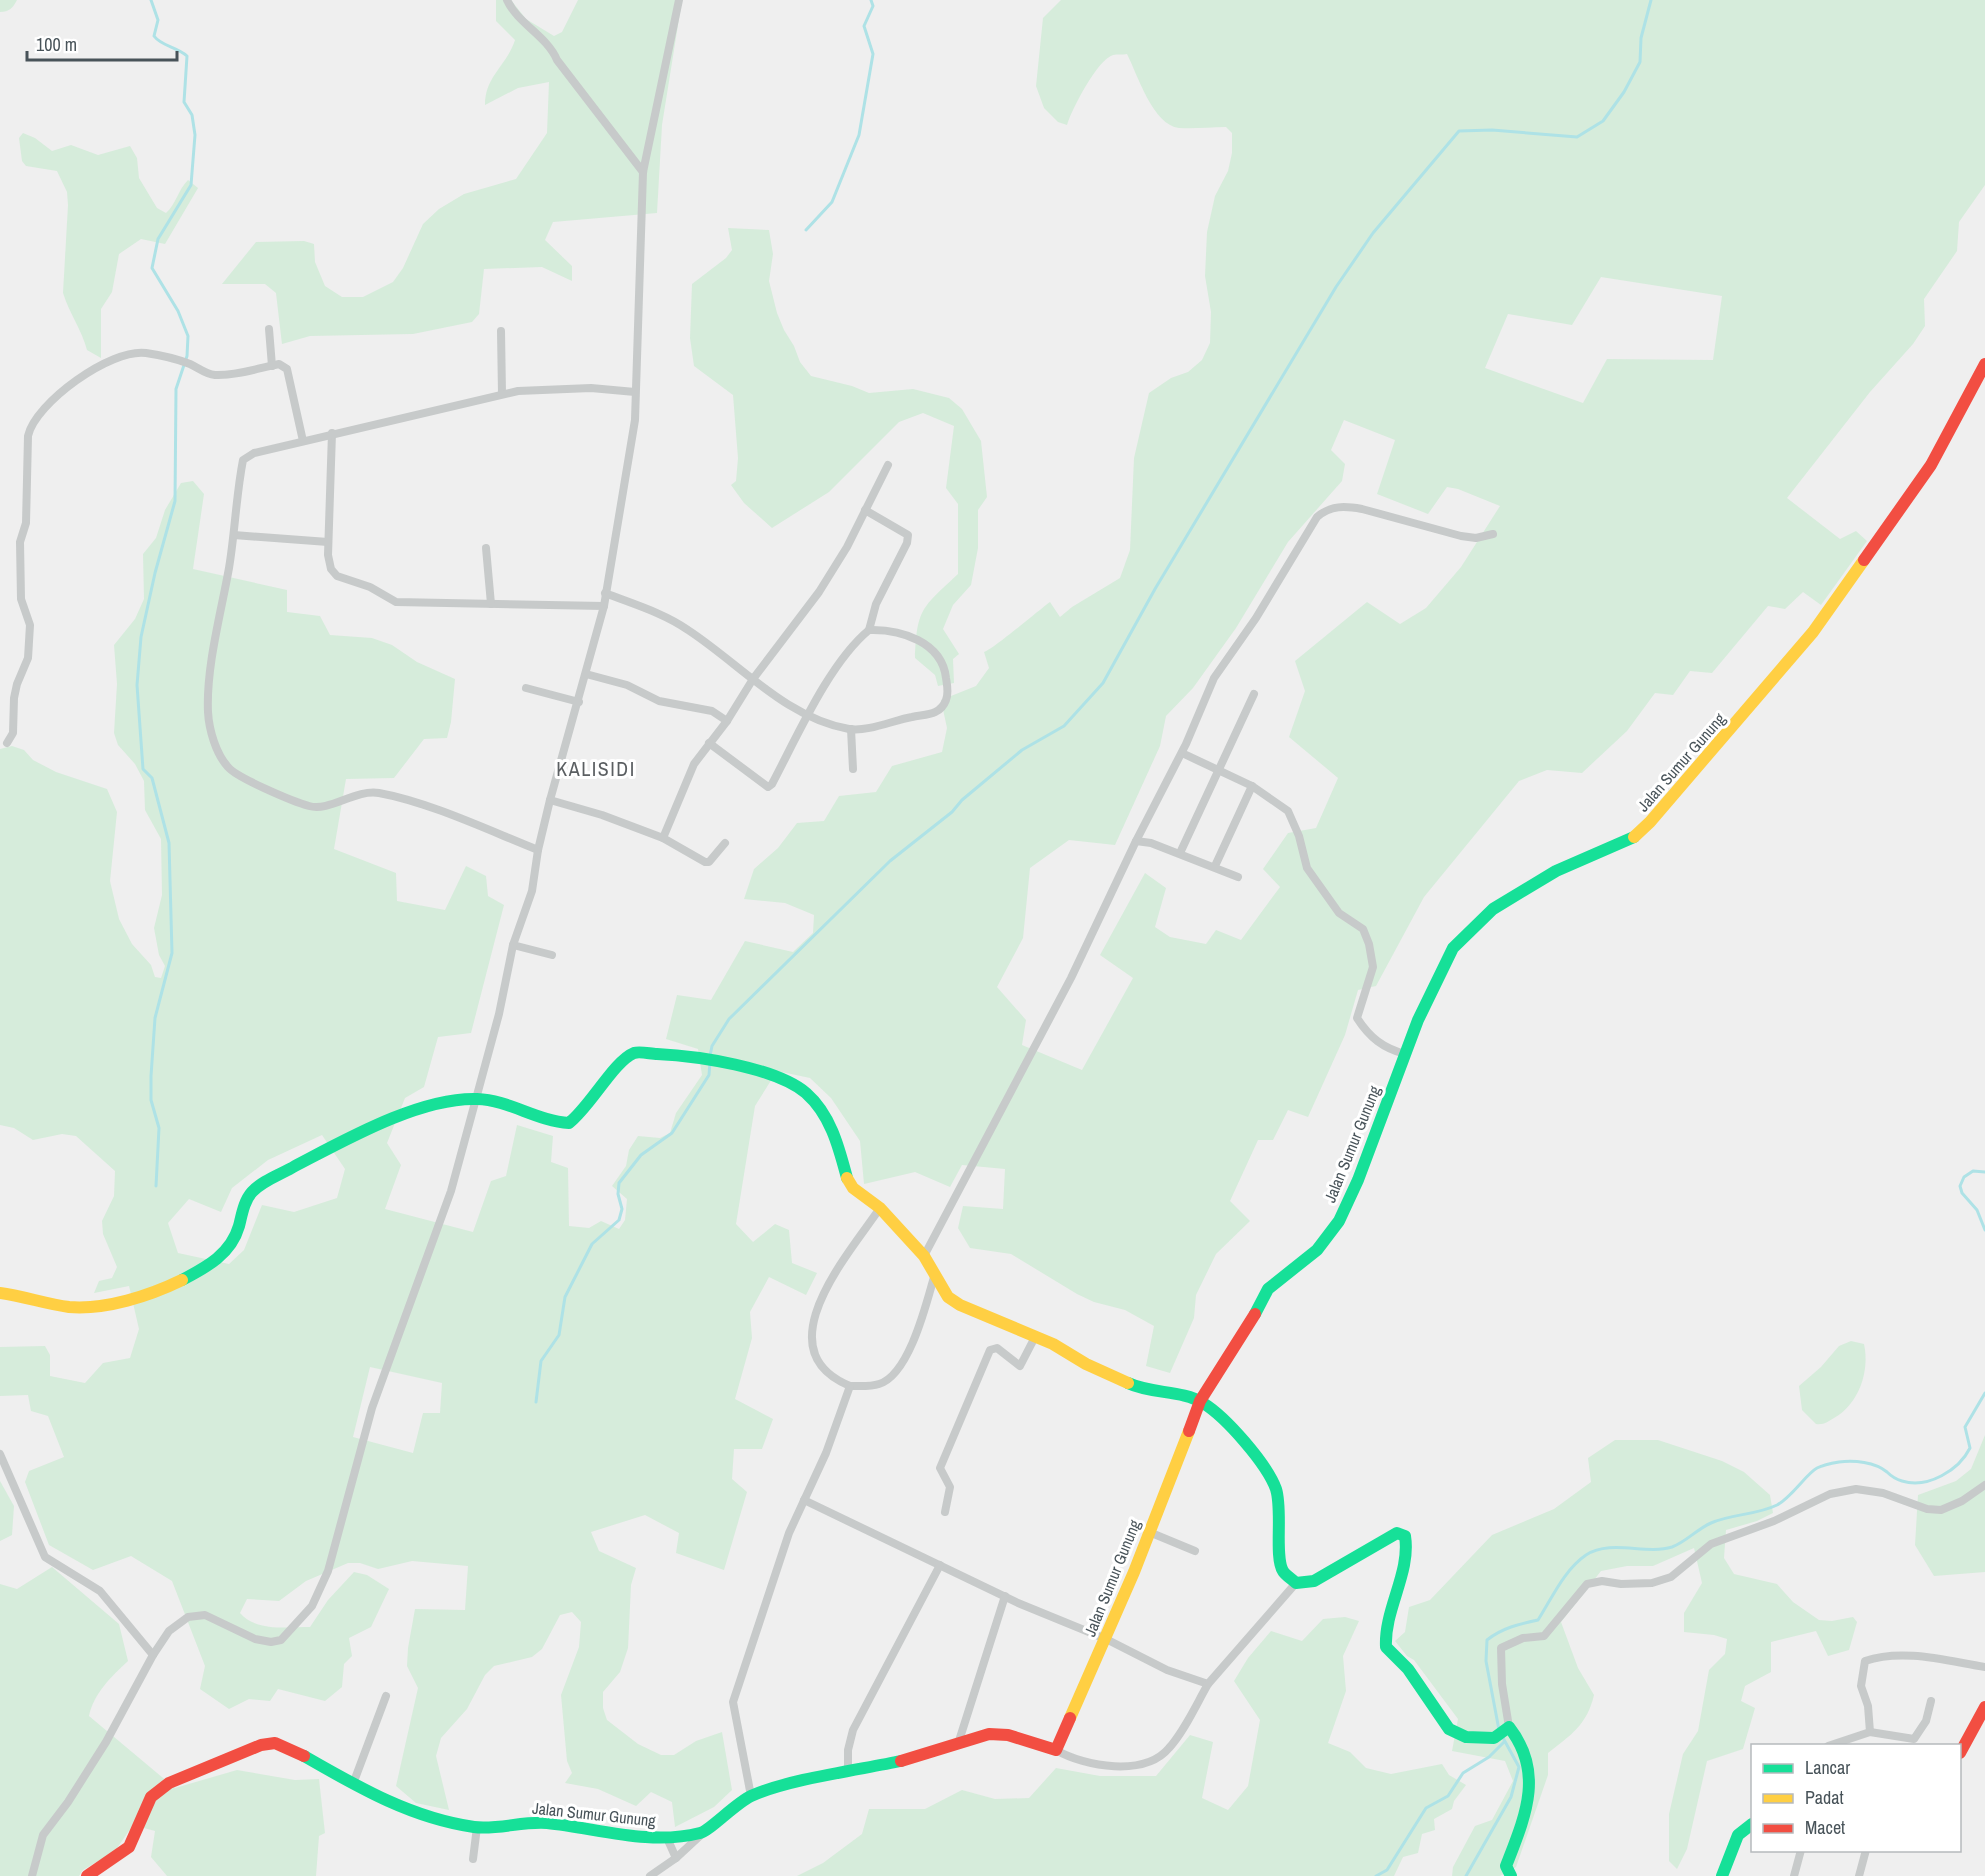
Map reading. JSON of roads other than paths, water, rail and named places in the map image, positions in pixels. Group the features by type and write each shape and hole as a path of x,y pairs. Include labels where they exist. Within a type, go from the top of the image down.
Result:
{"street":[{"path":"507,0 517,15 553,50 557,60 643,172"},
{"path":"32,1876 43,1835 68,1802 106,1742 153,1655 169,1631 188,1617 205,1616 255,1640 272,1642 281,1640 312,1606 328,1571 372,1407 451,1191 499,1014 513,945 532,891 538,850 550,800 604,606 627,481 635,420 643,172 679,0"},
{"path":"269,330 272,366"},
{"path":"501,331 502,394"},
{"path":"7,743 13,733 14,698 17,684 28,658 30,625 21,599 20,542 26,523 30,426 39,414 85,375 122,354 144,353 191,364 205,373 221,375 283,365 287,369 303,441"},
{"name":"Jalan Sumur Gunung","path":"1056,1750 1106,1639 1200,1401 1244,1335 1269,1288 1317,1250 1339,1221 1358,1180 1418,1020 1453,948 1493,909 1556,871 1590,855 1629,841 1650,822 1813,632 1931,465 1985,364"},
{"path":"538,850 449,814 378,792 347,796 325,807 311,807 268,790 229,769 216,747 208,714 209,684 234,535 243,460 255,453 502,394 560,388 635,392"},
{"path":"332,434 328,542 333,573 370,586 396,602 604,606"},
{"path":"663,838 694,764 727,721 753,679 819,592 847,547 888,465"},
{"path":"924,1256 1071,978 1136,841 1182,753 1214,678 1256,618 1317,516 1325,510 1346,507 1362,508 1461,536 1476,538 1493,534"},
{"path":"709,743 768,787 839,664 869,630 876,604 907,543 908,535 865,510"},
{"path":"234,535 328,542"},
{"path":"486,548 491,604"},
{"path":"605,593 643,607 686,628 753,679 808,716 852,729 934,714 942,707 948,691 945,666 937,653 914,638 879,629 869,630"},
{"path":"586,674 627,685 659,701 712,711 727,721"},
{"path":"526,688 579,702"},
{"path":"1180,854 1254,694"},
{"path":"852,729 853,769"},
{"path":"1182,753 1252,786 1288,811 1299,836 1307,868 1339,912 1363,929 1372,967 1357,1018 1366,1032 1380,1045 1405,1054"},
{"path":"1215,866 1252,786"},
{"path":"550,800 602,815 663,838 705,862 709,862 725,843"},
{"path":"1136,841 1151,843 1215,866 1238,877"},
{"path":"513,945 552,955"},
{"path":"0,1293 81,1307 112,1304 168,1287 215,1261 226,1252 238,1233 246,1200 251,1191 298,1164 413,1112 446,1102 476,1099 492,1102 539,1119 569,1123 582,1113 619,1065 630,1055 646,1053 696,1056 771,1075 807,1094 838,1141 847,1178 853,1188 880,1208 924,1256 934,1277 954,1302 1035,1337 1134,1386 1200,1401 1215,1411 1243,1438 1276,1489 1281,1528 1279,1562 1283,1572 1296,1583"},
{"path":"880,1208 820,1300 810,1336 812,1351 822,1366 841,1383 850,1386 879,1384 894,1375 920,1324 934,1277"},
{"path":"945,1512 950,1487 940,1468 990,1350 997,1348 1020,1366 1035,1337"},
{"path":"751,1796 733,1702 789,1533 826,1453 850,1386"},
{"path":"0,1454 45,1557 100,1591 153,1655"},
{"path":"1503,1732 1501,1648 1523,1638 1544,1636 1587,1584 1602,1581 1621,1584 1652,1583 1671,1577 1711,1544 1774,1521 1830,1494 1856,1489 1883,1493 1927,1509 1941,1509 1962,1501 1985,1485"},
{"path":"804,1500 1005,1596 1106,1639 1167,1670 1208,1684"},
{"path":"1149,1532 1194,1551"},
{"path":"651,1876 676,1858 726,1811 751,1796 849,1771 905,1760 989,1734 1008,1735 1056,1750 1072,1760 1110,1766 1154,1761 1168,1750 1179,1735 1208,1684 1296,1583 1314,1581 1397,1533 1405,1536 1407,1548 1389,1612 1386,1647 1408,1669 1449,1729 1466,1737 1503,1732 1521,1738 1528,1759 1531,1785 1506,1866 1511,1876"},
{"path":"849,1771 849,1750 853,1730 940,1565"},
{"path":"958,1744 1005,1596"},
{"path":"1870,1732 1868,1706 1861,1686 1865,1661 1874,1658 1923,1656 1985,1667"},
{"path":"353,1784 386,1696"},
{"path":"1834,1744 1870,1732 1914,1739 1926,1721 1931,1701"},
{"path":"1961,1749 1985,1707"},
{"name":"Jalan Sumur Gunung","path":"87,1876 129,1847 142,1811 159,1789 222,1759 261,1745 275,1743 290,1748 353,1784 402,1808 438,1820 477,1827 545,1823 617,1834 667,1838 703,1833"},
{"path":"1722,1876 1738,1835 1751,1825"},
{"path":"473,1859 477,1827"},
{"path":"667,1838 676,1858"},
{"path":"1794,1876 1801,1852"},
{"path":"1859,1876 1866,1852"}],"waterway":[{"path":"151,0 158,20 154,36 187,56 184,102 192,115 195,135 191,185 158,239 152,268 178,311 188,336 187,356 176,389 175,501 155,573 141,637 137,685 143,769 152,778 169,843 172,953 155,1018 151,1076 151,1100 159,1128 156,1186"},
{"path":"806,230 832,202 859,135 873,54 864,26 873,6 871,0"},
{"path":"710,1056 712,1046 729,1019 890,861 952,812 962,800 1022,750 1064,726 1103,683 1155,589 1336,287 1373,233 1459,131 1492,130 1577,137 1603,121 1624,92 1640,62 1641,38 1651,0"},
{"path":"536,1402 541,1361 559,1335 565,1297 592,1244 619,1220 622,1209 618,1194 619,1183 641,1155 672,1133 709,1075 710,1062"},
{"path":"1985,1172 1973,1171 1964,1177 1960,1186 1962,1193 1977,1210 1985,1230"},
{"path":"1499,1730 1486,1661 1487,1640 1505,1629 1538,1620 1565,1576 1586,1555 1606,1548 1662,1549 1672,1547 1711,1523 1777,1505 1813,1471 1831,1464 1845,1461 1864,1462 1877,1466 1894,1478 1912,1483 1942,1476 1958,1464 1970,1448 1965,1427 1985,1393"},
{"path":"1466,1876 1511,1797 1519,1767 1502,1736"},
{"path":"1376,1876 1387,1870 1426,1808 1448,1796 1463,1773 1489,1757 1504,1742"}],"district":[{"name":"KALISIDI","path":"596,769"}]}
